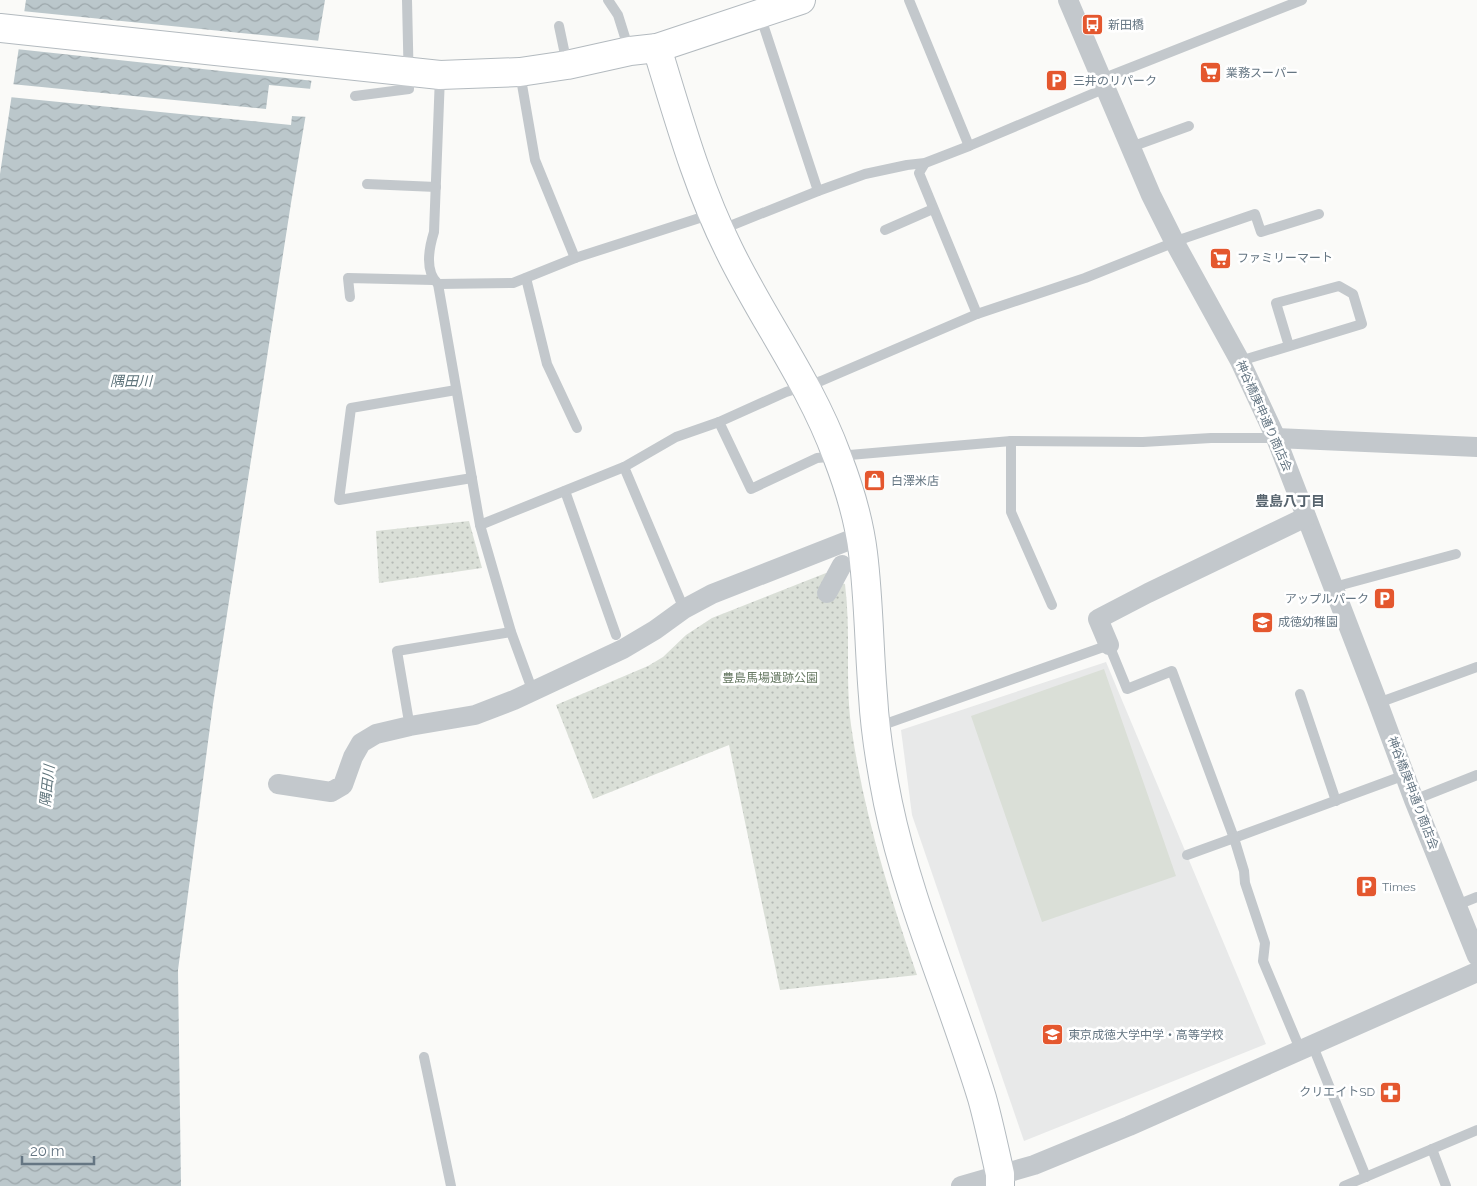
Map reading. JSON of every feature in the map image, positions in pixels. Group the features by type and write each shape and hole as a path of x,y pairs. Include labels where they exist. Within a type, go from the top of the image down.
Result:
{"street":[{"path":"0,28 440,75 520,72 567,65 630,51 657,48 801,0"},
{"name":"神谷橋庚申通り商店会","path":"1068,0 1152,195 1175,242 1240,361 1276,438 1414,800 1477,956"},
{"path":"657,48 698,177 716,222 739,271 805,385 824,423 838,456 853,505 860,536 867,588 876,728 887,800 899,848 920,916 983,1100 1000,1180"},
{"path":"1276,438 1477,447"},
{"path":"1109,645 1098,619 1306,517"},
{"path":"278,784 331,792 343,784 352,757 361,743 376,734 475,715 533,692 623,649 655,630 684,609 712,594 860,536"},
{"path":"827,593 842,565"},
{"path":"961,1186 1000,1180 1215,1089 1477,972"}],"lane":[{"path":"356,96 409,89 407,0"},
{"path":"608,0 618,15 630,51"},
{"path":"909,0 969,146"},
{"path":"350,297 348,278 513,283 576,258 716,222 818,191 865,174 924,163 969,146 1104,83 1302,0"},
{"path":"759,14 818,191"},
{"path":"559,26 567,65"},
{"path":"520,72 535,160 576,258"},
{"path":"440,75 434,232 430,244 429,270 436,282 480,525 511,632 533,692"},
{"path":"1131,147 1189,126"},
{"path":"924,163 919,173 977,314"},
{"path":"367,184 436,187"},
{"path":"885,230 933,209"},
{"path":"480,525 624,468 676,438 786,392 805,385 821,382 977,314 1085,278 1175,242 1255,214 1261,232 1319,214"},
{"path":"526,278 547,364 577,428"},
{"path":"1240,361 1362,324 1353,294 1339,286 1276,303 1289,346"},
{"path":"456,390 350,408 339,500 472,478"},
{"path":"718,422 751,489 817,458 1011,441 1143,442 1211,438 1276,438"},
{"path":"1011,441 1011,512 1052,605"},
{"path":"624,468 684,609"},
{"path":"565,491 616,635"},
{"path":"1334,587 1456,554"},
{"path":"408,716 397,651 511,632"},
{"path":"876,728 1109,645 1127,689 1172,671 1234,838 1244,871 1245,883 1266,943 1263,961 1306,1047 1366,1177"},
{"path":"1378,703 1477,667"},
{"path":"1300,694 1336,801"},
{"path":"1414,800 1477,774"},
{"path":"1187,855 1405,775"},
{"path":"1457,905 1477,897"},
{"path":"424,1057 451,1186"},
{"path":"1344,1186 1477,1130"},
{"path":"1432,1149 1446,1186"}],"shaded area":[{"path":"1106,662 1266,1044 1024,1141 912,815 901,730"}],"green space":[{"path":"469,521 482,568 379,583 376,531"},
{"name":"豊島馬場遺跡公園","path":"826,573 835,582 845,584 848,619 849,708 856,757 878,852 917,975 780,990 729,745 593,799 556,705 648,666 663,657 686,635 712,618"},
{"path":"1104,669 1176,876 1042,922 971,716"}],"water":[{"name":"隅田川","path":"26,0 325,0 291,203 213,704 178,970 181,1186 0,1186 0,174"}],"pier":[{"path":"22,11 321,41 314,81 16,49"},
{"path":"11,84 266,109 269,85 312,89 308,117 292,116 291,125 9,97"}],"place":[{"name":"新田橋","path":"1092,25"},
{"name":"業務スーパー","path":"1210,73"},
{"name":"三井のリパーク","path":"1057,81"},
{"name":"ファミリーマート","path":"1221,258"},
{"name":"白澤米店","path":"875,481"},
{"name":"アップルパーク","path":"1385,599"},
{"name":"成徳幼稚園","path":"1262,622"},
{"name":"Times","path":"1366,887"},
{"name":"東京成徳大学中学・高等学校","path":"1052,1035"},
{"name":"クリエイトSD","path":"1391,1092"}],"district":[{"name":"豊島八丁目","path":"1290,501"}]}
